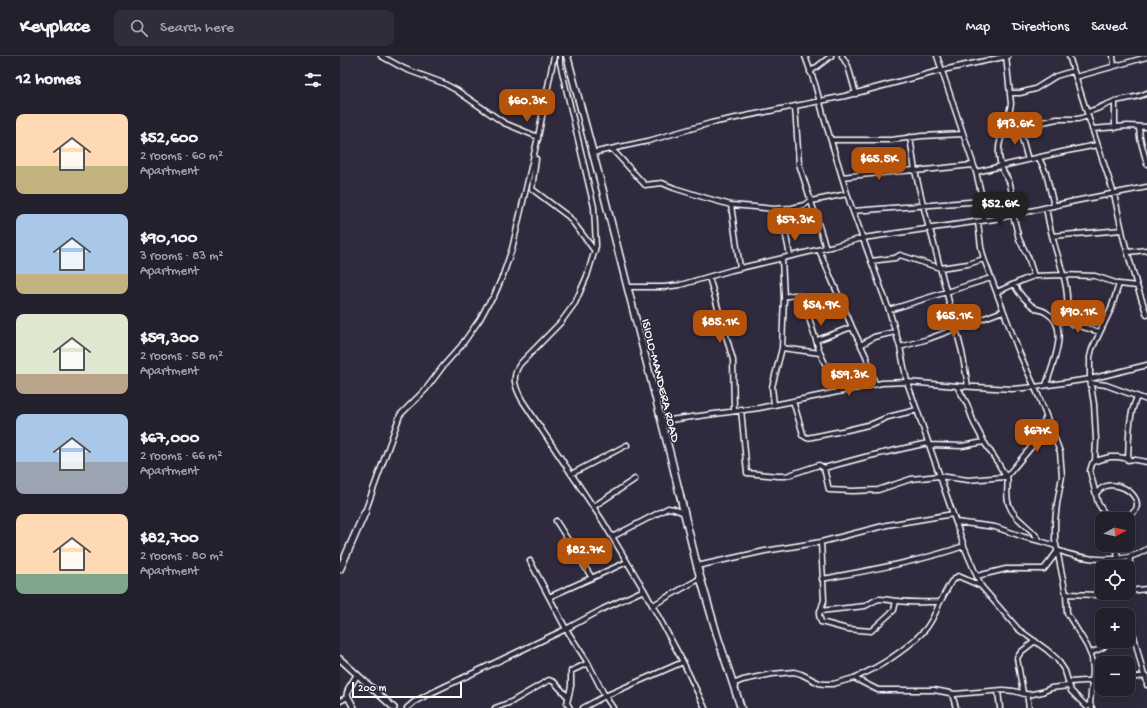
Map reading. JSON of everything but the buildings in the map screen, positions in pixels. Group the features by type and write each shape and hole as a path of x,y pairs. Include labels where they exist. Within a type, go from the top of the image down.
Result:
{"highway":[{"name":"ISIOLO-MANDERA ROAD","path":"567,56 662,421 697,566 718,638 741,708"},
{"path":"340,569 365,512"}],"main road":[{"path":"340,659 394,708"},
{"path":"354,708 347,695 349,688 357,675"}],"street":[{"path":"381,56 405,69 456,90 504,123 538,137"},
{"path":"365,512 400,415 426,389 461,346 494,296 512,249 538,137 554,56"},
{"path":"560,56 560,63 594,207 596,241 595,251 587,276 575,303 561,322 520,364 514,377 515,387 612,537 653,605 705,708"},
{"path":"805,56 815,84 847,194 889,310 908,382 928,444 964,546 981,586 1018,629 1057,659 1063,668 1074,694 1088,707"},
{"path":"810,72 831,56"},
{"path":"842,56 848,66 856,94"},
{"path":"937,56 943,70 976,172 984,220"},
{"path":"592,153 648,141 711,124 795,108 856,94 987,58 1007,56 1011,93 1010,109 1006,128 1002,134 999,144 1001,166 1009,181 1019,239 1028,257 1034,276"},
{"path":"1069,56 1114,194 1137,286 1147,316"},
{"path":"1113,56 1114,66"},
{"path":"1076,77 1147,57"},
{"path":"1011,93 1020,93 1035,89 1056,76 1073,71"},
{"path":"1006,128 1019,127 1048,120 1078,119 1115,101 1138,97 1147,93"},
{"path":"1115,101 1115,128"},
{"path":"795,108 799,164 826,248"},
{"path":"1092,129 1128,126 1139,128 1147,127"},
{"path":"1019,127 1028,160"},
{"path":"1139,128 1147,164"},
{"path":"831,140 891,140 910,137 963,134"},
{"path":"538,137 532,189 569,217 595,251"},
{"path":"910,137 922,205 947,292 962,352 968,386"},
{"path":"976,172 1097,145"},
{"path":"612,149 645,185 662,183 731,205 774,209 788,208 804,205 811,200 847,194"},
{"path":"1039,158 1046,173 1054,206"},
{"path":"842,177 871,173 887,173 973,165"},
{"path":"627,287 672,286 863,238 978,222 1147,187"},
{"path":"853,211 982,201"},
{"path":"731,205 740,268"},
{"path":"1046,208 1063,275 1067,303 1065,319"},
{"path":"978,222 984,259 1019,352 1035,387 1060,452 1062,476 1055,522 1057,549 1066,594 1067,613 1090,653 1092,664 1092,681 1088,707"},
{"path":"1052,236 1122,230"},
{"path":"784,231 790,256"},
{"path":"819,250 868,361 875,384"},
{"path":"1128,252 1147,250"},
{"path":"871,260 895,258 900,255 940,268 968,264 984,259"},
{"path":"774,405 772,387 782,348 784,297 782,259"},
{"path":"709,276 733,360 734,410"},
{"path":"997,292 1034,276 1095,276 1119,284 1137,286"},
{"path":"889,310 991,278"},
{"path":"1014,284 1017,292 1036,308 1054,318 1057,324 1060,339 1046,385"},
{"path":"1095,462 1096,440 1090,381 1090,357 1111,309 1119,284"},
{"path":"784,297 796,295 801,297 817,340 820,353 838,391"},
{"path":"900,347 956,329 1003,311"},
{"path":"1057,324 1065,319"},
{"path":"1065,319 1072,324 1100,332"},
{"path":"817,340 852,327"},
{"path":"861,345 874,337 895,332"},
{"path":"782,348 820,353"},
{"path":"662,421 774,405 875,384 908,382 1013,389 1090,381 1147,365"},
{"path":"1090,381 1106,385 1147,400"},
{"path":"957,386 984,442 1006,476 1006,495 1012,512 1031,529 1040,541"},
{"path":"1128,460 1131,417 1133,406 1137,397"},
{"path":"793,401 802,435 806,438 860,427 888,417 917,410"},
{"path":"741,410 746,473 778,476 792,475 819,465 824,468 865,457 928,444 962,446 984,442"},
{"path":"824,468 827,488 830,491 878,490 911,479 939,476 968,480 1006,476 1033,445 1046,417"},
{"path":"571,474 627,444"},
{"path":"1104,512 1098,503 1090,467 1095,462 1110,457 1118,457 1128,460 1147,460"},
{"path":"593,507 635,479"},
{"path":"1096,494 1104,487 1112,484 1123,487 1129,491 1135,500 1137,507 1133,512"},
{"path":"612,537 664,510 671,508 684,513"},
{"path":"697,566 765,551 821,542 887,525 953,514"},
{"path":"556,521 592,578"},
{"path":"956,522 995,527 1029,539 1040,541 1065,553 1098,559 1118,559 1130,557 1147,549"},
{"path":"821,542 824,600 820,611 820,618 823,624 847,629 873,630 894,610 896,601"},
{"path":"822,579 910,562 964,546"},
{"path":"977,576 1006,569 1044,569 1057,549"},
{"path":"1117,552 1118,559"},
{"path":"530,561 566,630 588,663 613,708"},
{"path":"549,597 627,562"},
{"path":"733,684 743,680 772,674 794,672 824,684 833,684 854,678 882,664 923,632 932,620 951,582 958,576 981,586"},
{"path":"653,605 701,578"},
{"path":"1135,590 1147,589"},
{"path":"407,708 414,702 429,694 566,630 597,612 644,590"},
{"path":"1066,594 1095,594"},
{"path":"820,611 864,606 877,600 889,599 896,601 940,602"},
{"path":"1135,640 1147,685"},
{"path":"1029,708 1024,694 1017,658 1021,652 1035,641"},
{"path":"1090,653 1102,648"},
{"path":"583,708 605,696 683,662"},
{"path":"570,708 567,703 571,686 571,671 588,663"},
{"path":"1135,677 1145,676"},
{"path":"854,678 878,690 934,690 952,694 998,690 1011,690 1024,694 1042,692 1051,688 1068,686 1069,683 1092,681"},
{"path":"495,708 511,702 549,680 554,682 568,697"},
{"path":"998,690 999,707"},
{"path":"952,694 956,708"},
{"path":"340,701 348,697"}]}
